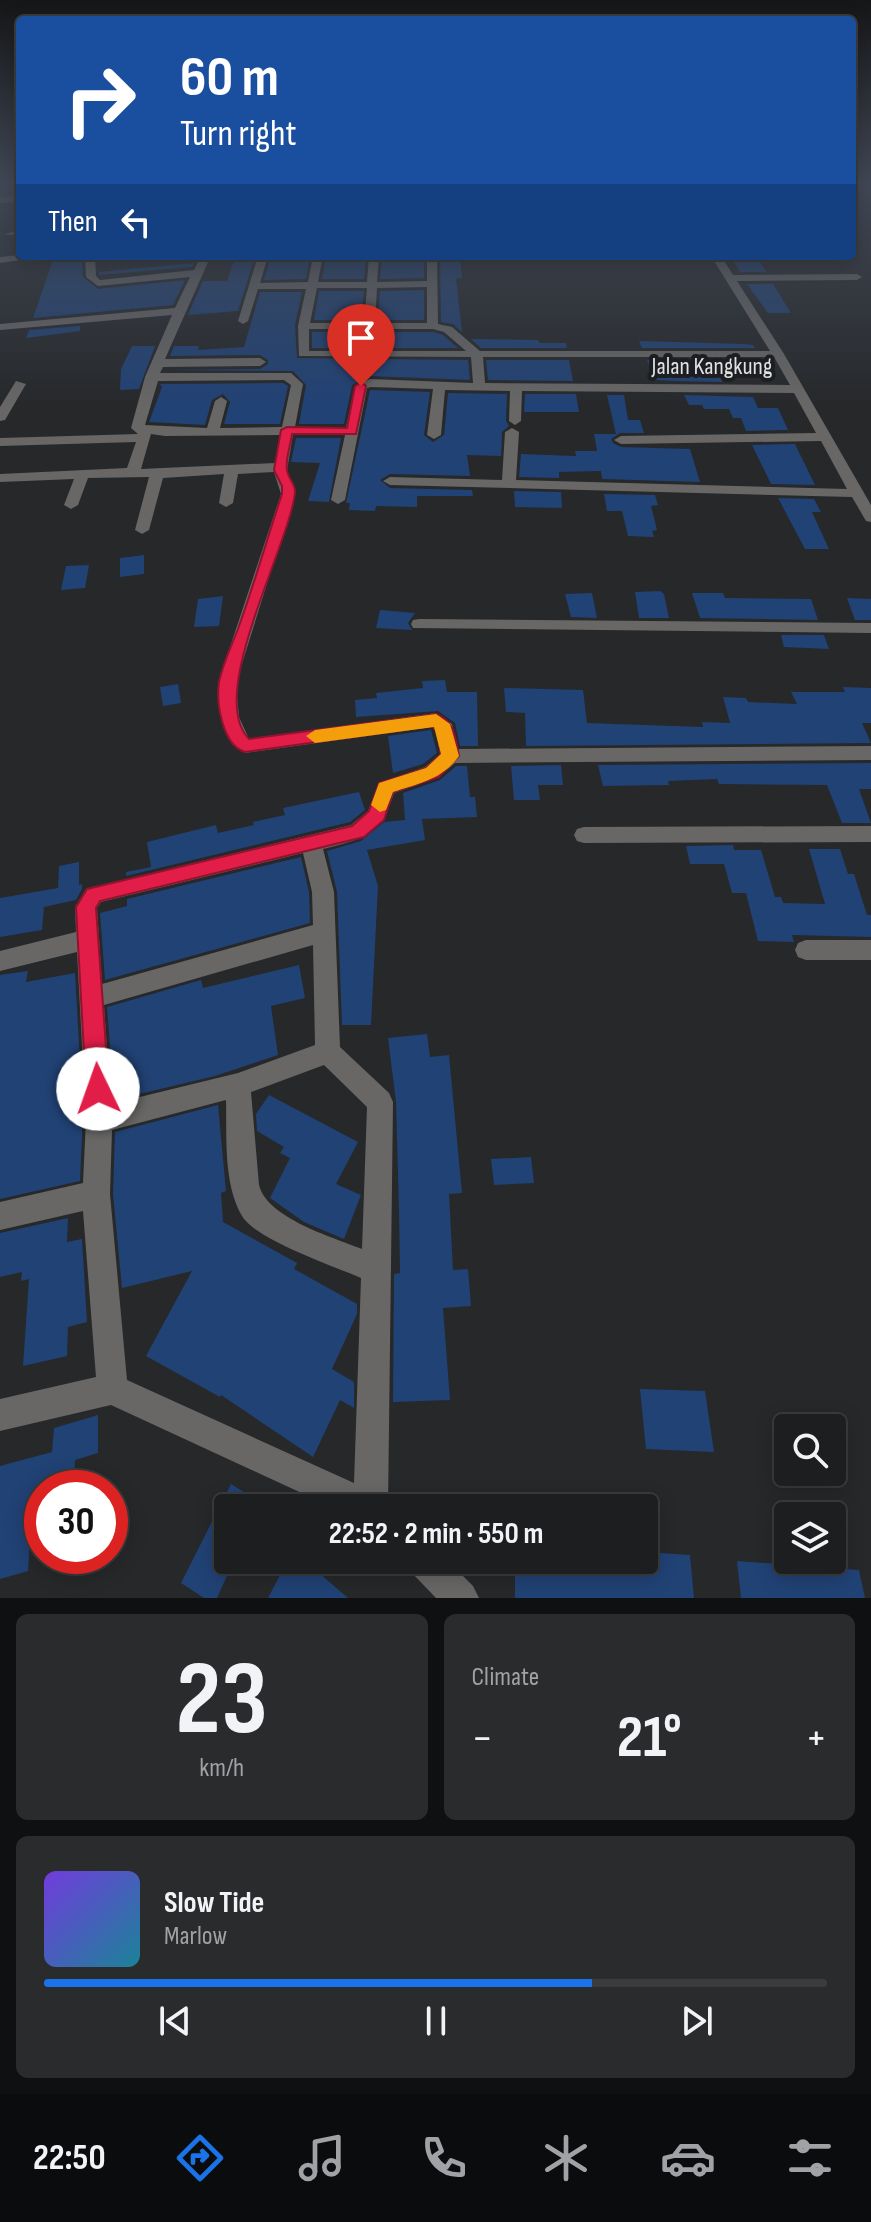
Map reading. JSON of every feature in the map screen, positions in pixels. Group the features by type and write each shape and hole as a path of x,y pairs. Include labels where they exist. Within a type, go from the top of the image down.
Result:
{"street":[{"path":"90,260 91,277 98,283 197,273"},
{"path":"145,434 138,428 151,377 160,363 183,297 204,260"},
{"path":"243,321 262,260"},
{"path":"317,260 304,326 303,354 778,354"},
{"path":"369,326 374,260"},
{"path":"432,260 433,326"},
{"path":"718,260 778,354 796,389"},
{"path":"729,278 857,277"},
{"path":"254,286 432,284"},
{"path":"0,327 179,311"},
{"path":"304,326 433,326 448,329 477,354 479,386"},
{"path":"160,363 260,362"},
{"path":"151,377 295,379 297,384 281,467 288,494 227,683 227,702 237,737 245,746 436,720 445,729 450,756"},
{"name":"Jalan Kangkung","path":"352,431 361,386 370,383 516,388 796,389 871,518"},
{"path":"0,417 4,404 20,384"},
{"path":"434,435 439,386"},
{"path":"509,484 516,388"},
{"path":"212,432 221,401"},
{"path":"0,442 145,434 352,431 338,500"},
{"path":"133,472 145,434"},
{"path":"621,440 823,437"},
{"path":"1,481 83,474 157,474 281,467"},
{"path":"226,503 232,469"},
{"path":"71,505 83,474"},
{"path":"142,530 157,474"},
{"path":"390,481 856,493"},
{"path":"419,624 871,628"},
{"path":"112,1389 96,1194 99,1120 86,907 94,895 357,832 377,815 386,788 432,772 450,756 871,753"},
{"path":"584,835 871,834"},
{"path":"311,844 323,892 328,1052 380,1102 370,1494"},
{"path":"92,998 324,932"},
{"path":"0,961 88,939"},
{"path":"806,950 871,950"},
{"path":"99,1120 238,1085 328,1052"},
{"path":"238,1085 245,1186 253,1208 269,1221 374,1269"},
{"path":"0,1216 96,1194"},
{"path":"0,1415 112,1389 340,1494"},
{"path":"437,1574 461,1598"}],"building":[{"path":"53,260 82,260 83,277 98,289 185,280 173,305 33,318"},
{"path":"236,260 254,260 238,311 188,315 203,281 227,281"},
{"path":"270,260 309,260 306,279 264,280"},
{"path":"325,260 366,260 364,279 322,279"},
{"path":"382,260 424,260 424,278 380,279"},
{"path":"440,260 460,260 462,278 456,278 462,332 453,324 441,322"},
{"path":"733,260 759,260 766,272 740,272"},
{"path":"194,263 192,267 99,275 99,272"},
{"path":"747,284 773,284 791,313 768,313"},
{"path":"424,290 424,320 378,320 380,291"},
{"path":"319,291 364,291 361,320 314,320"},
{"path":"260,292 302,292 295,325 297,358 468,360 470,380 369,376 352,385 344,424 299,424 306,385 293,371 165,370 260,369 268,364 268,360 260,355 170,356 174,346 199,346 198,350 244,347"},
{"path":"80,326 80,331 26,338 29,330"},
{"path":"312,332 433,332 443,335 458,348 312,348"},
{"path":"471,339 538,340 540,343 566,343 567,348 481,348"},
{"path":"639,341 743,344 755,348 642,348"},
{"path":"132,346 155,346 139,389 120,390 121,369"},
{"path":"486,360 569,360 573,381 488,380"},
{"path":"647,360 763,360 764,363 714,364 722,382 677,381 655,380"},
{"path":"283,383 288,386 280,424 224,424 230,402 223,394 212,400 205,425 149,422 162,387 160,384"},
{"path":"370,390 430,392 424,435 433,442 444,435 448,393 507,394 506,421 509,426 502,432 501,456 467,455 470,476 390,474 380,480 390,488 472,490 473,496 417,496 417,507 376,506 375,511 349,510 350,503 346,503"},
{"path":"525,394 576,394 579,412 524,412"},
{"path":"607,395 624,395 628,420 640,420 644,433 620,433 611,439 613,443 621,447 690,449 700,482 602,479 601,471 559,472 559,478 519,477 521,454 576,456 575,451 597,451 594,434 616,434"},
{"path":"684,395 753,397 758,408 778,408 788,430 746,431 741,418 733,418 729,409 704,409 702,405 689,405"},
{"path":"296,438 341,438 329,502 308,501 320,463 291,462"},
{"path":"795,444 815,485 771,484 752,445"},
{"path":"514,491 561,492 562,508 515,507"},
{"path":"604,494 655,495 658,505 651,506 657,530 652,531 654,537 628,536 622,511 607,511"},
{"path":"778,498 814,499 821,512 812,512 829,549 805,549"},
{"path":"144,555 144,574 120,577 120,558"},
{"path":"89,565 85,588 61,590 66,566"},
{"path":"660,591 664,594 669,618 639,618 635,592"},
{"path":"592,593 597,618 571,617 565,594"},
{"path":"692,593 723,593 725,598 811,599 818,620 700,618"},
{"path":"223,596 219,626 194,627 198,599"},
{"path":"847,598 871,599 871,620 855,620"},
{"path":"380,610 415,613 408,623 412,630 376,628"},
{"path":"781,635 824,635 829,649 784,647"},
{"path":"445,680 447,692 477,692 478,746 460,746 455,723 438,711 356,717 355,700 377,698 376,693 423,688 422,681"},
{"path":"178,684 181,703 163,706 160,687"},
{"path":"843,687 871,688 871,723 862,723 871,743 526,746 525,713 506,712 504,688 583,690 587,723 703,727 702,722 730,723 723,697 746,698 748,702 797,704 791,692 845,692"},
{"path":"431,730 437,753 423,764 393,773 388,736"},
{"path":"871,763 871,789 859,789 871,823 842,823 827,785 719,784 717,779 668,781 669,785 603,786 598,765"},
{"path":"561,765 563,785 538,785 540,800 514,800 511,766"},
{"path":"456,766 467,766 470,797 475,797 477,817 422,819 425,840 367,850 378,886 371,1025 342,1025 337,892 327,851 361,841 384,822 405,820 403,793 440,780"},
{"path":"359,792 365,810 350,822 126,876 126,872 151,867 147,842 216,825 218,833 254,825 253,822 285,815 283,808"},
{"path":"733,845 734,850 761,850 775,897 781,897 783,903 825,904 809,849 840,849 848,874 854,874 867,915 871,915 871,937 792,935 794,942 758,941 746,893 732,893 724,864 690,864 686,846"},
{"path":"301,857 309,892 310,923 105,980 100,913 127,906 127,899"},
{"path":"79,862 79,885 82,884 82,889 76,900 44,907 42,930 0,937 0,898 58,888 59,866"},
{"path":"299,965 305,998 271,1006 278,1055 215,1076 114,1100 107,1007 201,980 203,988"},
{"path":"28,971 26,982 75,973 83,1113 80,1181 0,1199 0,975"},
{"path":"427,1034 430,1057 449,1055 462,1193 449,1194 453,1270 468,1269 471,1306 443,1308 450,1400 393,1402 394,1274 400,1273 396,1102 388,1038"},
{"path":"269,1095 358,1142 336,1184 361,1195 344,1239 304,1222 270,1198 290,1158 280,1153 284,1147 257,1131 256,1114"},
{"path":"218,1105 226,1191 221,1193 223,1222 297,1263 294,1269 357,1304 357,1314 332,1369 354,1382 354,1408 340,1400 313,1457 221,1395 146,1356 192,1271 122,1288 113,1194 115,1132"},
{"path":"531,1157 534,1183 494,1185 491,1159"},
{"path":"68,1218 67,1242 82,1239 87,1322 68,1327 67,1356 23,1366 29,1279 21,1281 22,1272 0,1277 0,1233"},
{"path":"640,1389 705,1391 714,1452 646,1449"},
{"path":"98,1415 98,1453 75,1460 75,1470 24,1470 24,1572 0,1579 0,1466 52,1452 54,1428"},
{"path":"231,1484 247,1494 226,1494"},
{"path":"214,1518 214,1574 228,1574 217,1598 204,1598 181,1583"},
{"path":"658,1553 690,1555 694,1598 515,1598 515,1574 658,1574"},
{"path":"737,1561 774,1564 774,1574 846,1574 846,1569 859,1570 865,1598 741,1598"},
{"path":"281,1574 320,1574 348,1598 268,1598"}],"slow traffic":[{"path":"315,736 436,720 442,724 450,756 437,770 383,790 380,805"}],"route":[{"path":"98,1089 88,900 104,890 357,832 377,815 383,790 437,770 450,756 445,729 436,720 245,746 237,737 227,702 227,683 235,654 288,494 289,489 280,470 287,430 352,431 361,386"}]}
